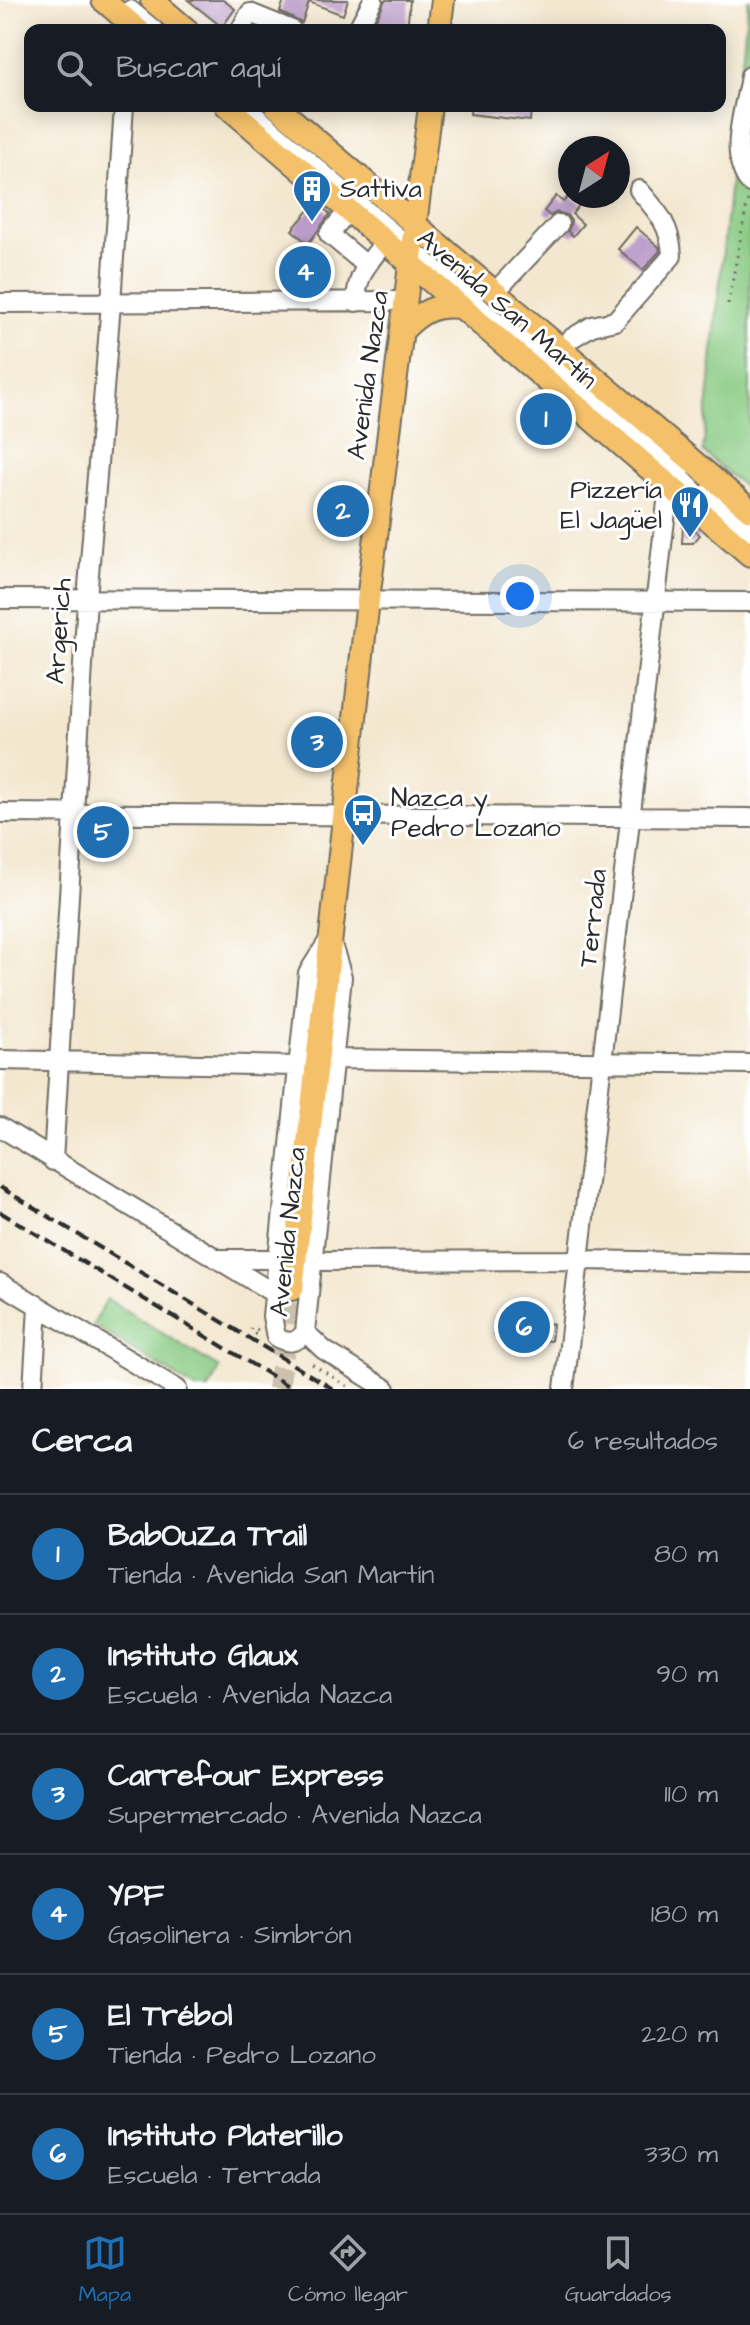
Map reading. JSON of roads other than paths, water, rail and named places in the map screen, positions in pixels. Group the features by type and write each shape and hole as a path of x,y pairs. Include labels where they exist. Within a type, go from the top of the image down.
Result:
{"main road":[{"path":"103,0 128,24"},
{"path":"152,0 180,24"},
{"path":"440,24 443,0"},
{"name":"Avenida San Martín","path":"234,112 386,241 413,244 495,292 560,349 680,472 750,555"},
{"name":"Avenida San Martín","path":"282,112 413,244 464,308 680,472 750,510"},
{"name":"Avenida Nazca","path":"284,1292 330,938 368,600 429,112"},
{"path":"402,331 428,309 441,305 464,308"}],"street":[{"path":"119,0 147,24"},
{"path":"132,0 158,24"},
{"path":"360,24 373,0"},
{"path":"244,24 250,13 277,24"},
{"path":"750,76 737,156 750,185"},
{"name":"Argerich","path":"53,1161 87,599 124,112"},
{"path":"251,112 413,244 507,331 538,352 750,531"},
{"path":"264,112 369,197 413,244"},
{"path":"560,349 592,326 615,321 672,256 672,237 659,212 639,190"},
{"path":"349,210 329,234 366,265"},
{"path":"495,292 559,224"},
{"path":"356,302 356,285 366,265 386,241"},
{"path":"0,303 406,301"},
{"path":"680,472 700,499 750,541"},
{"name":"Terrada","path":"564,1389 656,600 680,472"},
{"path":"0,599 750,602"},
{"path":"0,813 750,818"},
{"name":"Avenida Nazca","path":"330,938 342,977 314,1261 305,1332 294,1342 286,1343 276,1337 272,1327 284,1292 279,1259 297,1066 308,973 330,938"},
{"path":"334,1059 750,1064"},
{"path":"0,1060 297,1066"},
{"path":"0,1127 216,1259 284,1292"},
{"path":"216,1259 279,1259"},
{"path":"314,1261 750,1263"},
{"path":"0,1283 177,1389"},
{"path":"33,1389 38,1307"},
{"path":"305,1332 324,1350 386,1389"}],"tunnel":[{"path":"278,1389 292,1289"}],"railway":[{"path":"0,1187 333,1389"},
{"path":"0,1212 293,1389"}],"place":[{"name":"Sattiva","path":"312,223"},
{"name":"YPF","path":"305,272"},
{"name":"BabOuZa Trail","path":"546,419"},
{"name":"Instituto Glaux","path":"343,511"},
{"name":"Pizzería El Jagüel","path":"690,539"},
{"name":"Carrefour Express","path":"317,742"},
{"name":"El Trébol","path":"103,832"},
{"name":"Nazca y Pedro Lozano","path":"363,847"},
{"name":"Instituto Platerillo","path":"524,1327"}]}
